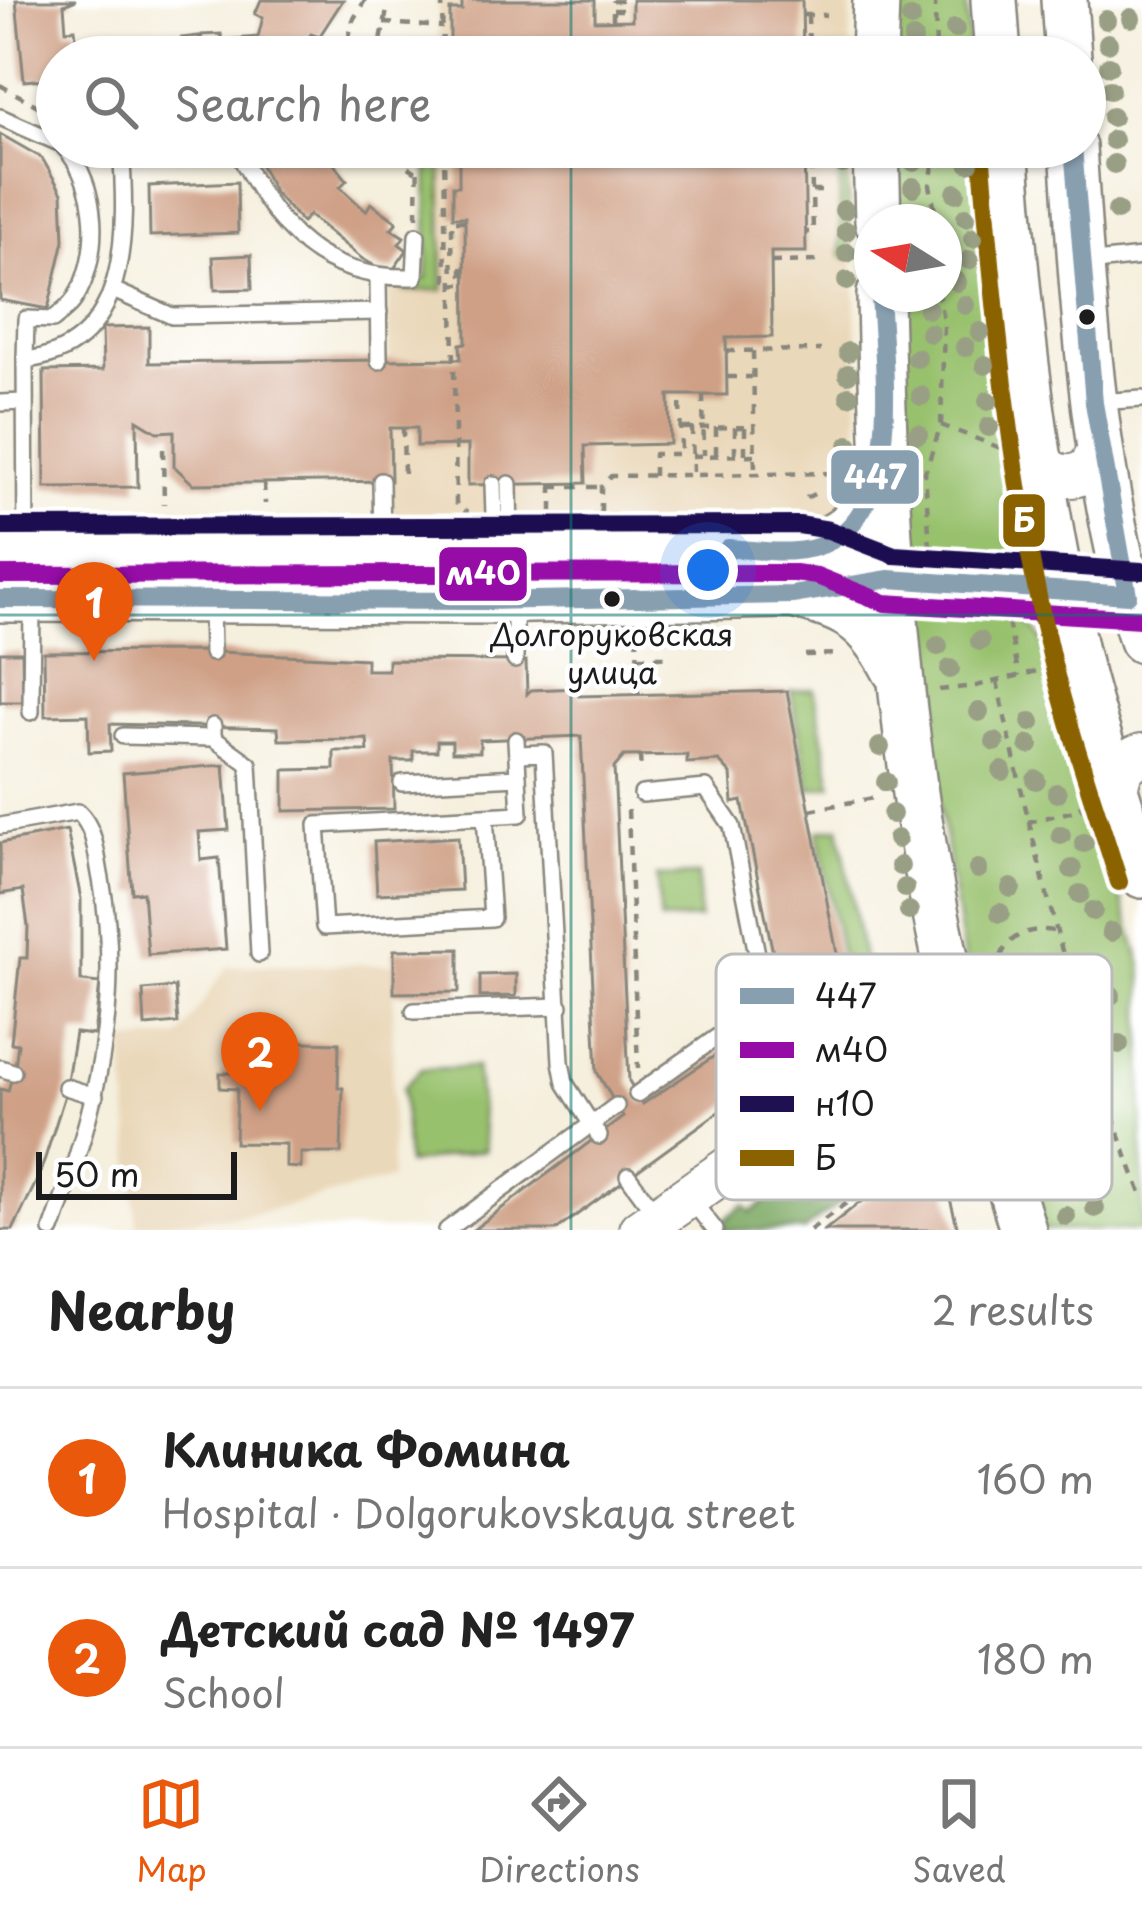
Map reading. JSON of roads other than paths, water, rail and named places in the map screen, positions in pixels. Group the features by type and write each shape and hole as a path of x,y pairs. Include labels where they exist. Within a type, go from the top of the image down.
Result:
{"main road":[{"path":"875,36 876,0"},
{"path":"994,0 997,36"},
{"path":"1064,0 1067,36"},
{"path":"877,168 878,204"},
{"path":"1007,168 1023,355 1021,450 1062,592 1062,654"},
{"path":"1074,168 1097,422 1142,640"},
{"path":"13,551 382,551 490,540 797,549 832,541 854,522 866,503 879,312"},
{"path":"871,460 910,685 913,787 947,954"},
{"path":"16,599 501,601 792,595 889,579 1007,600 1032,595 1053,608 1096,792 1142,875"},
{"path":"792,595 823,602 862,621 910,685"},
{"path":"1015,1200 1024,1230"}],"street":[{"path":"1021,450 1056,475 1077,476 1094,463 1097,422"},
{"path":"490,540 512,574 501,601"},
{"path":"797,549 823,553 889,579"},
{"path":"1007,600 1062,592 1135,595"},
{"path":"1096,792 1142,755"},
{"path":"661,1214 716,1176"}],"lane":[{"path":"0,117 36,134"},
{"path":"13,551 26,319 52,320 74,302 87,265 92,229 81,168"},
{"path":"25,360 72,347 95,324 113,290 123,245 121,168"},
{"path":"246,168 280,220 313,250 348,271 378,278 415,277 417,235"},
{"path":"1081,263 1142,257"},
{"path":"378,278 379,361"},
{"path":"113,290 172,316 379,312"},
{"path":"1097,422 1142,399"},
{"path":"0,403 24,402"},
{"path":"381,481 382,551"},
{"path":"490,540 501,484"},
{"path":"211,597 212,653"},
{"path":"16,599 31,712"},
{"path":"501,601 514,660"},
{"path":"123,736 213,732 249,764 259,954"},
{"path":"485,816 492,918 324,927 316,825 520,814 516,747 544,753 566,1083 594,1129"},
{"path":"402,783 518,777"},
{"path":"642,794 706,788 732,826 757,954"},
{"path":"0,826 78,812 90,824 104,898 109,961 104,1058 52,1230"},
{"path":"414,1010 560,1006"},
{"path":"641,1090 716,1037"},
{"path":"66,1088 95,1096"},
{"path":"447,1230 594,1129 616,1106"},
{"path":"628,1176 661,1214 715,1230"}],"place":[{"name":"Долгоруковская улица","path":"612,599"},
{"name":"Клиника Фомина","path":"94,661"},
{"name":"Детский сад № 1497","path":"260,1111"}]}
